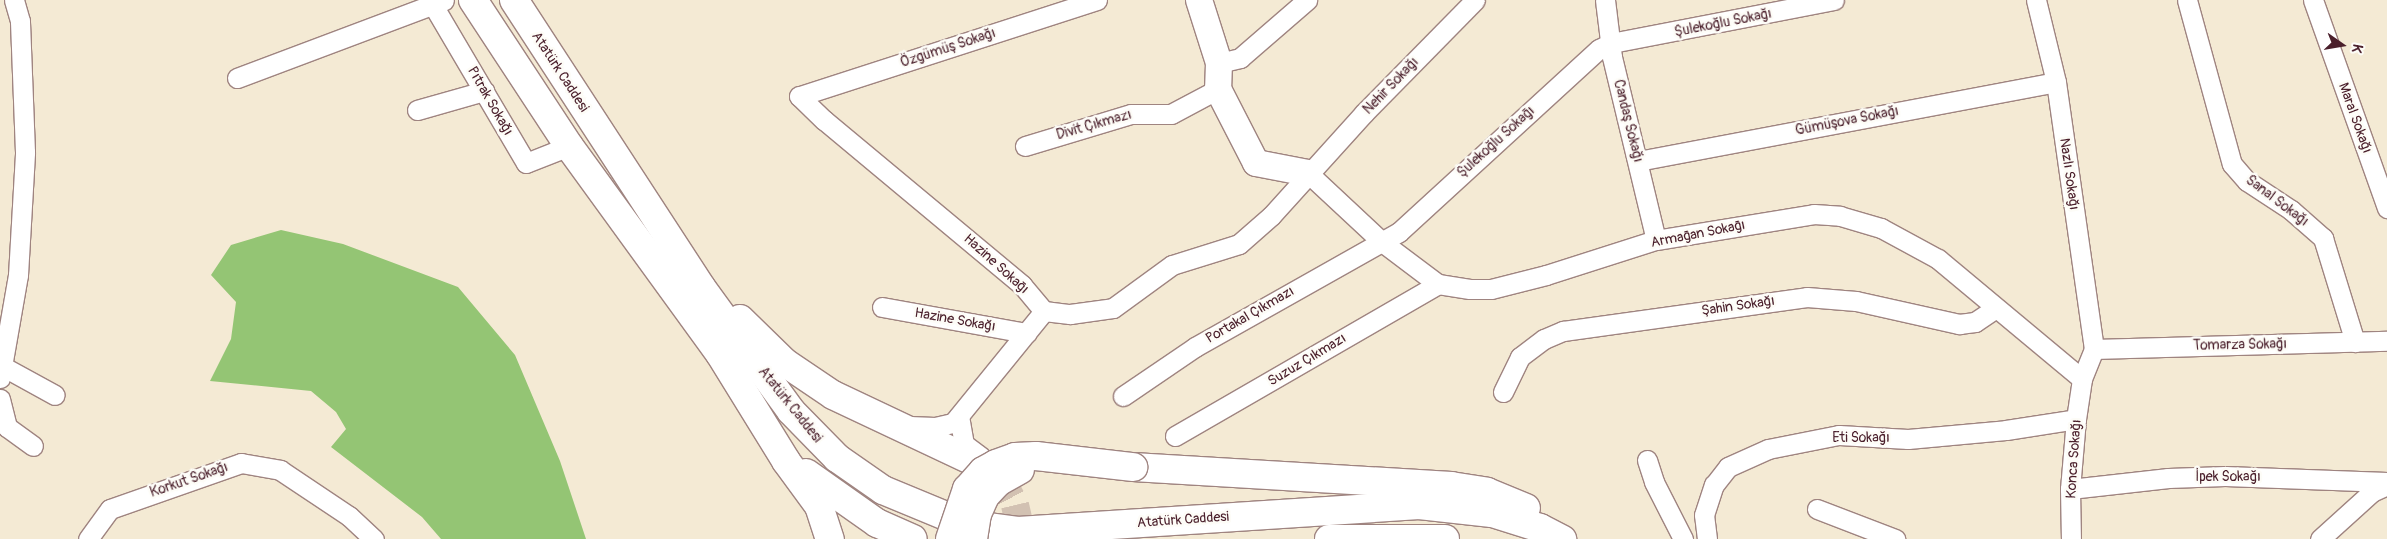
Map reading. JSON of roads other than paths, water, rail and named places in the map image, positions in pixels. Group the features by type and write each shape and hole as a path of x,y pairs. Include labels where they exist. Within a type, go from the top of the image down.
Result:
{"main road":[{"name":"Atatürk Caddesi","path":"473,0 569,146 720,354 768,431"},
{"name":"Atatürk Caddesi","path":"514,0 701,286 791,411 837,458 882,490 965,524 1034,531 1419,505 1492,513 1540,528 1562,539"},
{"path":"701,286 799,374 833,395 995,471"},
{"path":"768,431 820,506 830,539"},
{"path":"768,431 818,484 877,523 913,539"},
{"path":"950,539 966,489 983,471 1015,457 1036,456 1134,467 1451,486 1488,492 1542,516 1562,539"},
{"path":"973,539 977,514 985,496 1010,473 1028,467 1134,467"},
{"path":"1329,539 1445,539"}],"street":[{"path":"14,0 20,21 25,152 18,275 1,372 55,395"},
{"name":"Özgümüş Sokağı","path":"799,96 1097,0"},
{"path":"1198,0 1219,76 1256,163 1308,173 1382,242 1438,284"},
{"name":"Divit Çıkmazı","path":"1025,146 1131,114 1170,114 1219,76 1308,0"},
{"name":"Nehir Sokağı","path":"1308,173 1475,0"},
{"name":"Candaş Sokağı","path":"1605,0 1611,43 1656,240"},
{"name":"Şulekoğlu Sokağı","path":"1611,43 1834,0"},
{"name":"Nazlı Sokağı","path":"2036,0 2056,82 2094,349"},
{"name":"Sanal Sokağı","path":"2187,0 2232,164 2248,181 2291,210 2323,238 2355,342"},
{"name":"Maral Sokağı","path":"2313,0 2387,208"},
{"path":"237,78 436,2"},
{"name":"Pıtrak Sokağı","path":"436,2 484,91 526,163 569,146"},
{"name":"Şulekoğlu Sokaḡı","path":"1382,242 1399,232 1599,49 1611,43"},
{"name":"Gümüşova Sokağı","path":"1638,161 2056,82"},
{"path":"417,110 484,91"},
{"name":"Hazine Sokaḡı","path":"799,96 824,120 1022,285 1044,311"},
{"path":"900,426 945,426 953,423 1044,311 1070,314 1113,308 1172,266 1239,244 1271,216 1308,173"},
{"name":"Armaḡan Sokaḡı","path":"1438,284 1491,289 1656,240 1814,214 1840,216 1882,228 1938,259 2082,379"},
{"name":"Portakal Çıkmazı","path":"1123,396 1195,347 1284,294 1382,242"},
{"name":"Suzuz Çıkmazı","path":"1175,436 1438,284"},
{"name":"Şahin Sokağı","path":"1502,392 1520,357 1544,339 1563,331 1807,297 1856,301 1959,324 1975,322 1996,308"},
{"name":"Hazine Sokağı","path":"882,307 1027,333"},
{"name":"Tomarza Sokağı","path":"2094,349 2387,341"},
{"name":"Konca Sokağı","path":"2071,539 2070,489 2076,419 2082,379 2094,349"},
{"path":"0,399 8,427 33,446"},
{"path":"959,416 964,444 995,471"},
{"name":"Eti Sokağı","path":"1707,539 1704,515 1714,485 1728,467 1768,449 1840,435 1908,439 2006,430 2076,419"},
{"path":"1647,460 1654,482 1682,539"},
{"name":"Korkut Sokağı","path":"88,539 110,509 241,463 280,470 349,516 374,539"},
{"name":"İpek Sokağı","path":"2070,489 2168,478 2225,476 2387,484"},
{"path":"2320,539 2372,492 2387,484"},
{"path":"1817,509 1894,539"}],"tunnel":[{"path":"998,473 1015,505 1023,539"}]}
